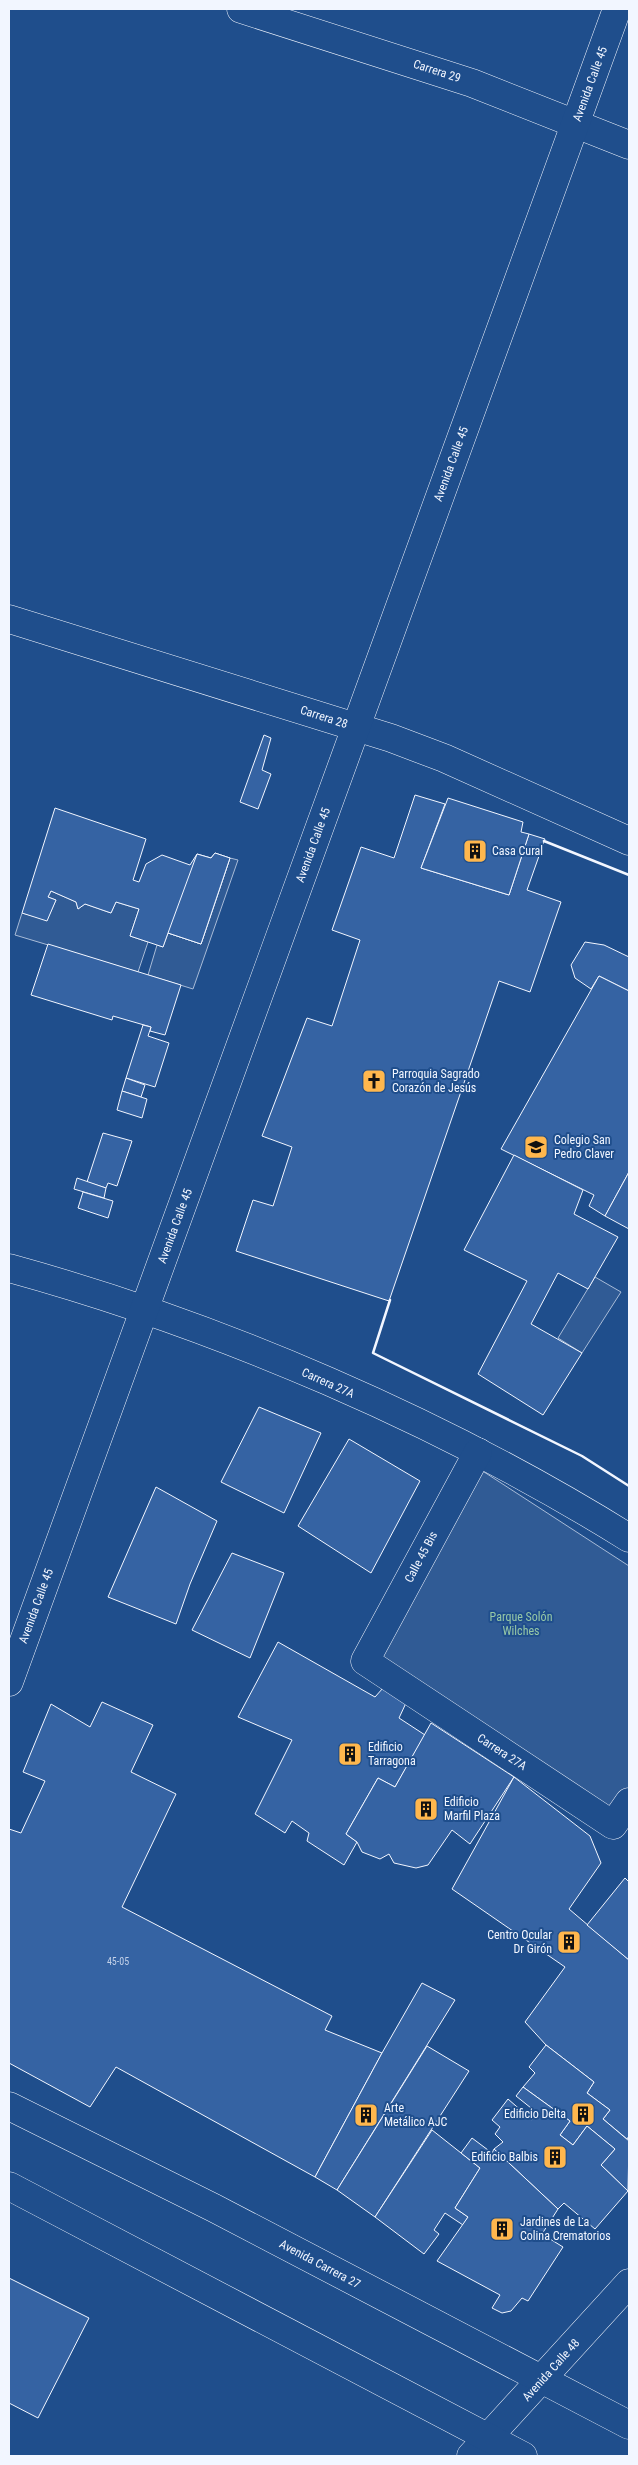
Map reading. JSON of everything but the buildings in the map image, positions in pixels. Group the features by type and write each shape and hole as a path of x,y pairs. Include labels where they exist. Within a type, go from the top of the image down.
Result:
{"main road":[{"name":"Carrera 29","path":"241,9 472,83 629,144"},
{"name":"Avenida Calle 45","path":"9,1682 617,9"},
{"name":"Carrera 28","path":"9,619 356,727 444,758 629,841"},
{"name":"Carrera 27A","path":"9,1268 72,1285 144,1309 301,1371 478,1452 583,1509 629,1538"},
{"name":"Calle 45 Bis","path":"365,1661 478,1452"},
{"name":"Carrera 27A","path":"365,1661 613,1825 629,1802"},
{"name":"Avenida Carrera 27","path":"9,2106 214,2208 629,2425"},
{"path":"9,2186 480,2447 523,2456"},
{"name":"Avenida Calle 48","path":"480,2447 629,2283"}],"green space":[{"path":"230,858 238,860 193,989 148,975 157,945 163,947 168,933 201,944"},
{"path":"51,891 76,902 78,909 85,904 111,913 116,902 139,909 130,936 148,942 138,972 15,935 22,913 47,920 56,900 48,897"},
{"path":"595,1277 621,1292 582,1353 558,1338"},
{"name":"Parque Solón Wilches","path":"481,1470 629,1566 629,1789 612,1814 377,1655"}],"wall":[{"path":"544,841 629,875"},
{"path":"390,1300 373,1353 582,1456 629,1486"}],"place":[{"name":"Casa Cural","path":"475,851"},
{"name":"Parroquia Sagrado Corazón de Jesús","path":"374,1081"},
{"name":"Colegio San Pedro Claver","path":"536,1147"},
{"name":"Edificio Tarragona","path":"350,1754"},
{"name":"Edificio Marfil Plaza","path":"426,1809"},
{"name":"Centro Ocular Dr Girón","path":"569,1942"},
{"name":"Edificio Delta","path":"583,2114"},
{"name":"Arte Metálico AJC","path":"366,2115"},
{"name":"Edificio Balbis","path":"555,2157"},
{"name":"Jardines de La Colina Crematorios","path":"502,2229"}]}
